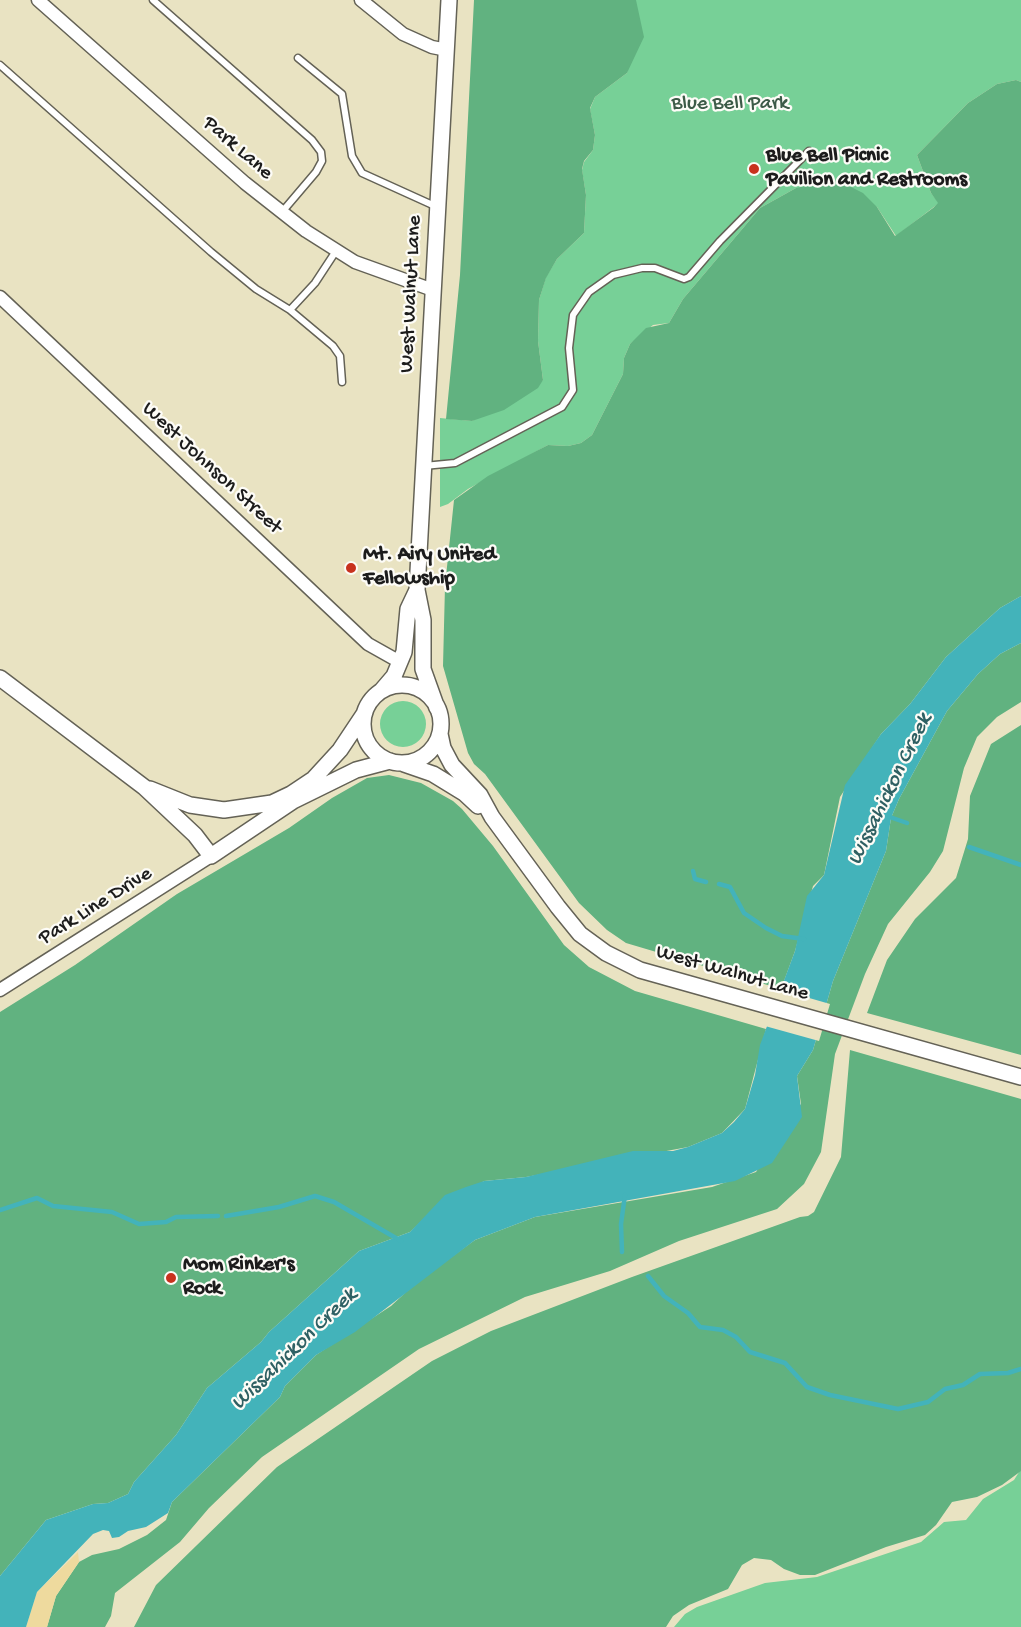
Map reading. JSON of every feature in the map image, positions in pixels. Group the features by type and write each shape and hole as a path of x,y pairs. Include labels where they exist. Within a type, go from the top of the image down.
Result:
{"street":[{"name":"Park Lane","path":"39,0 245,183 281,212 336,251 374,271 433,290"},
{"path":"361,0 403,34 432,47 447,50"},
{"name":"West Walnut Lane","path":"437,708 423,669 423,620 417,590 449,0"},
{"name":"West Johnson Street","path":"0,297 368,644 400,662"},
{"name":"West Walnut Lane","path":"380,692 394,676 400,662 406,639 408,609 417,590"},
{"path":"0,678 144,787 191,831 211,856 293,801 365,766 422,758 433,748 440,734 441,721 437,708 428,695 413,687 396,686 380,692 339,750 293,801"},
{"path":"365,712 366,738 375,752 394,762"},
{"name":"West Walnut Lane","path":"440,734 447,757 480,795 492,817 580,934 606,953 640,970 1021,1077"},
{"name":"West Walnut Lane","path":"394,762 440,778 464,793 492,817"},
{"path":"144,787 190,805 224,810 272,803 312,780"},
{"name":"Park Line Drive","path":"0,990 211,856"}],"lane":[{"path":"153,0 312,140 321,152 322,162 316,172 281,212"},
{"path":"298,58 342,94 352,156 362,173 438,208"},
{"path":"0,65 211,252 256,289 290,310 333,346 340,356 342,382"},
{"path":"424,466 454,463 562,407 573,390 569,348 571,323 580,302 589,292 612,275 642,268 656,268 684,279 689,277 726,235 809,150"},
{"path":"290,310 315,284 336,251"}],"green space":[{"path":"474,0 636,0 644,37 627,73 595,97 590,108 595,135 593,150 584,161 582,169 586,195 584,233 557,259 546,278 539,300 538,341 543,380 538,388 504,410 472,421 446,419 460,275"},
{"name":"Blue Bell Park","path":"635,0 1021,0 1021,82 1016,80 997,84 968,103 917,155 931,193 939,203 896,236 877,207 796,188 760,208 683,299 669,323 653,325 630,344 624,358 623,374 592,435 581,443 568,446 548,445 440,507 440,418 472,421 543,380 538,341 539,300 546,277 557,259 584,233 586,195 582,170 584,162 593,150 595,135 590,109 595,97 627,73 637,11"},
{"path":"1016,80 1021,82 1021,596 1000,608 946,657 910,704 881,734 840,797 824,875 813,886 795,951 781,989 626,943 607,930 579,903 468,753 443,666 445,586 454,500 488,476 548,445 568,446 581,443 592,435 623,374 624,358 630,344 646,328 669,323 683,299 760,208 796,188 837,180 863,193 877,207 895,236 933,208 938,203 931,193 917,155 968,103 997,84"},
{"path":"1021,643 1021,702 997,717 977,737 964,768 943,851 930,872 888,924 865,974 835,1054 821,1152 804,1184 777,1209 679,1241 610,1271 525,1297 419,1349 262,1457 209,1508 180,1542 115,1593 111,1616 105,1627 47,1627 56,1596 79,1562 92,1555 119,1549 147,1535 166,1520 172,1502 280,1397 285,1386 316,1355 391,1306 418,1281 475,1240 535,1217 712,1187 756,1172 801,1104 797,1076 813,1050 833,981 886,851 891,818 899,799 947,711 978,674 1000,654"},
{"path":"403,701 412,702 420,707 425,715 425,733 420,741 412,746 403,747 394,746 386,741 381,733 380,724 381,715 386,707 394,702"},
{"path":"1021,725 1021,1055 867,1013 887,960 915,919 956,878 968,839 970,796 991,744"},
{"path":"389,775 421,783 453,801 462,809 493,846 564,945 589,967 635,991 766,1029 745,1109 722,1133 688,1147 526,1177 484,1181 424,1219 410,1232 359,1251 269,1332 261,1342 207,1388 176,1435 134,1482 128,1494 108,1503 93,1504 46,1520 0,1576 0,1012 75,965 177,894 289,828 332,798 367,778"},
{"path":"850,1050 1021,1099 1021,1471 1002,1485 977,1497 952,1502 936,1525 925,1535 886,1547 815,1575 800,1575 784,1569 771,1560 754,1558 742,1565 728,1589 689,1605 673,1616 666,1627 134,1627 156,1585 277,1467 432,1361 491,1331 632,1277 814,1212 841,1157"},
{"path":"1021,1469 1021,1627 674,1627 685,1614 697,1607 765,1583 817,1577 921,1542 944,1522 966,1520 983,1499 1014,1480"}],"sand":[{"path":"78,1552 79,1562 56,1596 47,1627 26,1627 37,1592"}],"water":[{"name":"Wissahickon Creek","path":"1021,596 1021,643 1000,654 978,674 947,711 899,799 891,818 886,851 833,981 813,1050 797,1076 802,1117 772,1163 735,1181 535,1217 475,1240 355,1332 316,1355 285,1386 280,1397 172,1502 168,1513 146,1527 128,1531 119,1537 112,1538 109,1531 103,1530 93,1534 37,1592 26,1627 0,1627 0,1576 46,1520 93,1504 108,1503 128,1494 134,1482 176,1435 207,1388 261,1342 269,1332 359,1251 410,1232 445,1195 466,1187 484,1181 526,1177 633,1151 673,1151 722,1133 734,1122 745,1109 755,1075 760,1045 795,951 807,896 824,875 845,785 881,734 910,704 946,657 1000,608"}],"pier":[{"path":"778,989 830,1004 819,1041 765,1026"}],"waterway":[{"name":"Wissahickon Creek","path":"887,816 907,823"},
{"path":"969,847 1021,865"},
{"path":"693,871 695,879 706,882"},
{"path":"719,884 730,887 744,913 766,928 782,936 804,939"},
{"path":"622,1252 621,1224 625,1195"},
{"path":"226,1216 279,1207 315,1196 334,1202 401,1241"},
{"path":"0,1210 37,1198 53,1206 112,1212 139,1224 166,1222 176,1217 218,1216"},
{"path":"648,1276 664,1296 688,1313 700,1327 723,1330 736,1337 750,1352 785,1363 807,1387 830,1395 898,1409 928,1402 945,1389 963,1385 980,1374 1008,1373 1021,1369"}],"place":[{"name":"Blue Bell Picnic Pavilion and Restrooms","path":"754,169"},
{"name":"Mt. Airy United Fellowship","path":"351,568"},
{"name":"Mom Rinker's Rock","path":"171,1278"}]}
